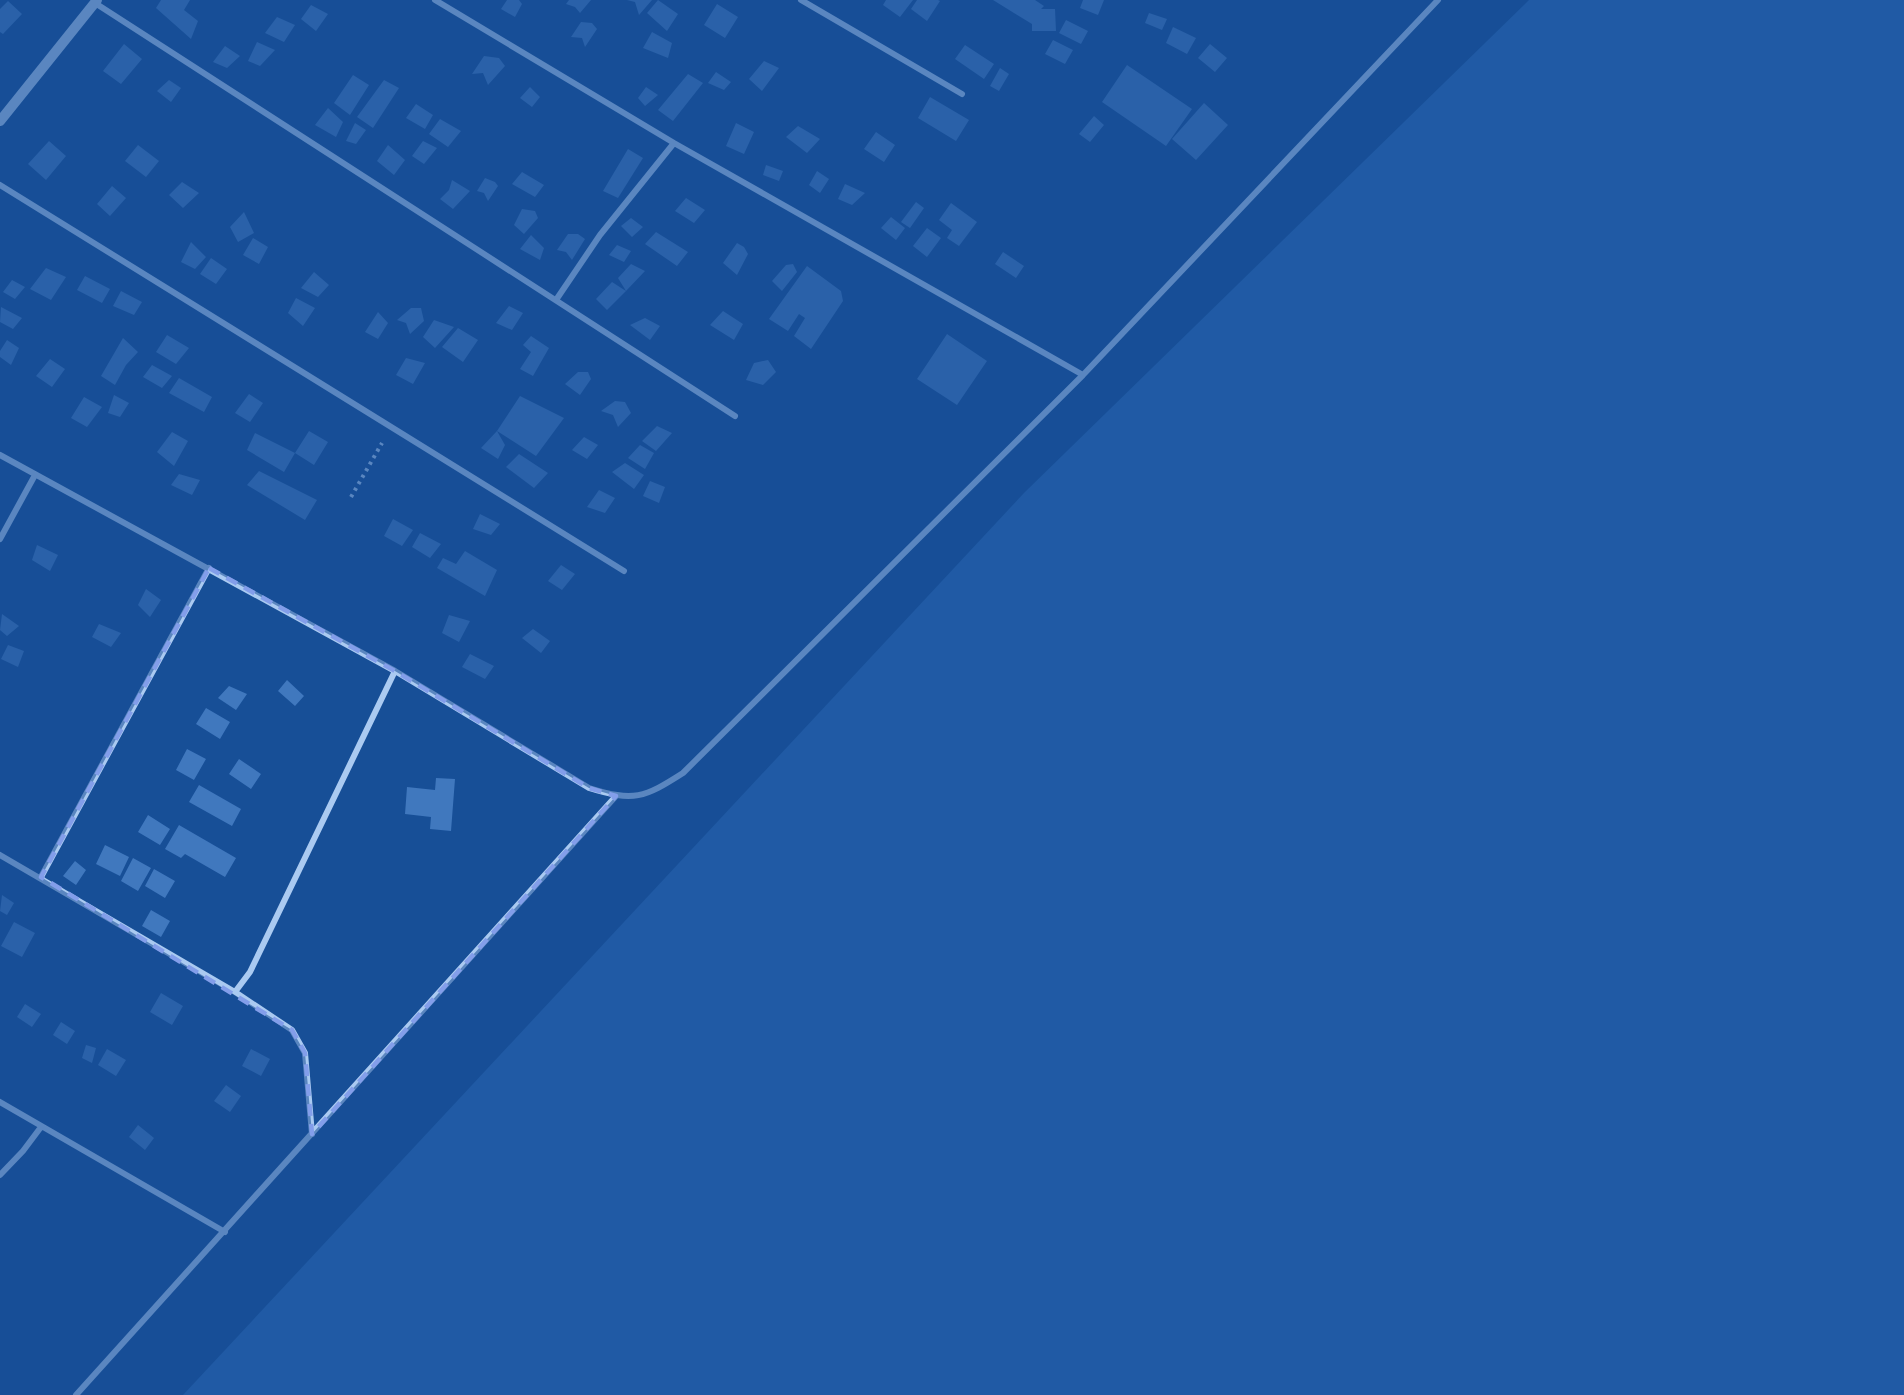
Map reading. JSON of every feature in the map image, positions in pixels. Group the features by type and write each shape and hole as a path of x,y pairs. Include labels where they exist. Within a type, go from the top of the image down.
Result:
{"street":[{"path":"435,0 674,143 1083,375"},
{"path":"801,0 962,94"},
{"path":"0,455 395,671 589,788 616,796 651,794 683,773 1083,375 1438,0"},
{"path":"0,120 96,2 735,416"},
{"path":"556,300 600,235 674,143"},
{"path":"0,185 624,571"},
{"path":"0,539 35,475"},
{"path":"41,877 209,568"},
{"path":"235,993 250,972 395,671"},
{"path":"76,1395 616,796"},
{"path":"0,855 235,993 292,1030 305,1053 312,1134"},
{"path":"0,1102 225,1232"},
{"path":"0,1175 42,1127"}],"path":[{"path":"351,497 392,427"}],"highlighted area":[{"path":"209,568 395,671 589,788 616,796 312,1134 305,1053 292,1030 41,877"}],"shaded area":[{"path":"1529,0 1904,0 1904,1395 183,1395 1024,493"}],"building":[{"path":"161,0 190,0 184,10 198,21 191,39 156,8"},
{"path":"507,0 519,0 522,4 515,17 501,9"},
{"path":"569,0 591,0 580,13 575,7 566,4"},
{"path":"627,0 652,0 639,15 635,2"},
{"path":"658,0 678,14 667,31 647,13"},
{"path":"886,0 913,0 900,17 883,5"},
{"path":"917,0 940,1 927,21 911,9"},
{"path":"993,0 1035,0 1044,6 1041,9 1055,9 1056,31 1032,31 1032,24"},
{"path":"1083,0 1104,0 1098,15 1080,8"},
{"path":"8,1 22,14 3,34 0,32 0,9"},
{"path":"717,4 738,17 725,38 704,25"},
{"path":"311,5 328,14 316,31 301,19"},
{"path":"1149,13 1167,19 1162,30 1145,23"},
{"path":"277,17 295,25 284,42 265,33"},
{"path":"1066,20 1088,31 1081,44 1059,33"},
{"path":"581,22 592,23 597,29 585,47 582,38 571,37"},
{"path":"1173,27 1196,38 1187,54 1166,43"},
{"path":"652,32 672,43 668,58 643,48"},
{"path":"1053,40 1073,50 1065,64 1045,54"},
{"path":"257,42 275,50 260,66 248,61"},
{"path":"124,44 142,59 121,84 103,71"},
{"path":"1210,44 1227,58 1215,72 1198,58"},
{"path":"965,45 994,64 984,79 955,59"},
{"path":"225,46 240,56 227,68 213,62"},
{"path":"484,56 499,58 505,66 488,85 483,73 472,74"},
{"path":"764,61 779,68 762,91 749,79"},
{"path":"1127,65 1192,109 1166,146 1102,102"},
{"path":"1000,68 1009,74 999,91 990,86"},
{"path":"716,72 731,82 724,90 708,83"},
{"path":"688,74 703,83 673,121 658,110"},
{"path":"353,75 369,85 350,115 334,103"},
{"path":"169,80 181,88 171,102 157,91"},
{"path":"384,80 399,88 373,128 357,117"},
{"path":"530,87 540,97 532,107 520,98"},
{"path":"646,87 658,95 645,106 638,98"},
{"path":"930,97 969,120 956,141 918,118"},
{"path":"1204,103 1228,125 1196,160 1172,139"},
{"path":"416,104 433,115 425,129 406,118"},
{"path":"328,108 343,122 336,137 315,125"},
{"path":"1094,116 1104,125 1090,142 1079,134"},
{"path":"440,119 461,131 448,147 429,134"},
{"path":"355,123 366,130 356,144 346,141"},
{"path":"736,123 754,132 744,154 726,146"},
{"path":"798,126 820,139 807,153 786,137"},
{"path":"876,132 895,145 884,162 864,149"},
{"path":"49,141 66,156 46,180 28,164"},
{"path":"423,141 437,148 424,164 412,156"},
{"path":"138,145 159,161 146,177 125,161"},
{"path":"388,145 405,160 394,175 377,161"},
{"path":"628,149 643,158 618,198 603,191"},
{"path":"766,165 783,171 779,181 763,175"},
{"path":"817,171 829,179 820,193 809,185"},
{"path":"522,172 544,185 535,197 512,184"},
{"path":"485,178 495,182 498,186 488,201 484,193 477,191"},
{"path":"452,180 470,191 453,209 440,199 449,190"},
{"path":"182,182 199,193 183,208 169,195"},
{"path":"845,184 865,193 852,205 838,199"},
{"path":"112,186 126,198 110,216 97,204"},
{"path":"686,198 705,210 694,223 675,211"},
{"path":"916,202 924,208 910,228 901,222"},
{"path":"951,203 977,222 959,246 947,238 952,230 939,220"},
{"path":"522,209 535,211 538,218 524,234 514,225"},
{"path":"244,212 254,233 238,242 230,227"},
{"path":"891,217 905,228 896,240 881,228"},
{"path":"631,218 643,227 632,237 621,226"},
{"path":"927,228 941,238 927,257 913,246"},
{"path":"656,232 688,252 677,266 645,244"},
{"path":"568,234 578,234 585,239 572,260 566,252 557,250"},
{"path":"531,235 544,248 540,260 520,249"},
{"path":"253,238 268,247 259,264 243,255"},
{"path":"191,242 206,257 195,269 181,262"},
{"path":"737,243 744,247 748,254 737,275 723,263"},
{"path":"617,245 631,251 624,262 609,255"},
{"path":"1003,252 1024,266 1016,278 995,264"},
{"path":"211,258 227,269 216,284 200,274"},
{"path":"631,264 645,271 626,291 618,278"},
{"path":"793,264 797,272 782,291 772,281 786,265"},
{"path":"807,266 841,291 843,301 811,349 794,336 805,318 799,314 788,331 769,319"},
{"path":"46,268 66,277 51,300 30,289"},
{"path":"314,272 329,285 318,297 301,288"},
{"path":"85,276 110,289 102,303 77,290"},
{"path":"12,280 25,287 15,299 3,292"},
{"path":"612,282 626,291 607,310 596,299"},
{"path":"121,291 142,302 134,315 113,306"},
{"path":"296,298 315,308 303,326 288,313"},
{"path":"509,306 523,313 512,330 496,323"},
{"path":"1,307 22,318 13,329 0,322"},
{"path":"411,308 421,308 424,321 410,334 406,323 397,320"},
{"path":"723,311 743,324 734,340 710,325"},
{"path":"378,312 388,323 378,339 365,332"},
{"path":"645,318 660,326 650,340 630,325"},
{"path":"434,320 454,327 435,348 423,337"},
{"path":"458,328 478,340 463,362 442,347"},
{"path":"947,334 987,361 957,405 917,379"},
{"path":"167,335 189,348 176,364 156,352"},
{"path":"531,336 549,348 533,376 520,369 531,352 523,345"},
{"path":"123,338 138,352 126,365 115,385 101,376"},
{"path":"7,340 19,348 11,365 0,357 0,351"},
{"path":"406,358 425,363 413,384 396,375"},
{"path":"50,359 65,369 52,387 36,376"},
{"path":"768,360 776,372 763,385 746,380 754,363"},
{"path":"152,365 172,376 162,388 143,377"},
{"path":"578,372 588,372 591,379 580,395 565,384"},
{"path":"179,378 212,397 204,412 169,393"},
{"path":"249,394 263,403 250,422 235,413"},
{"path":"114,395 129,403 120,417 108,413"},
{"path":"520,396 564,418 536,456 497,431"},
{"path":"84,397 102,407 87,427 71,418"},
{"path":"615,401 625,402 631,413 618,427 613,415 601,411"},
{"path":"657,426 672,433 656,451 642,441"},
{"path":"309,431 328,442 314,465 295,453"},
{"path":"497,431 505,445 498,459 481,448"},
{"path":"172,432 188,441 174,466 157,452"},
{"path":"255,433 295,453 284,472 247,450"},
{"path":"584,437 598,445 587,459 572,450"},
{"path":"640,445 654,453 645,469 628,458"},
{"path":"519,454 548,473 534,488 506,467"},
{"path":"625,463 644,475 634,489 612,472"},
{"path":"259,471 317,500 305,520 247,485"},
{"path":"179,474 200,480 192,495 171,485"},
{"path":"650,481 665,487 659,503 643,496"},
{"path":"599,490 615,498 605,513 587,507"},
{"path":"480,514 500,524 491,535 473,529"},
{"path":"393,519 413,530 402,546 384,536"},
{"path":"420,533 441,544 430,558 412,547"},
{"path":"37,545 58,555 50,571 32,560"},
{"path":"465,551 497,570 485,596 437,568 443,558 456,564"},
{"path":"561,565 575,574 562,590 548,581"},
{"path":"146,589 161,600 150,617 138,605"},
{"path":"2,614 19,626 7,636 0,630"},
{"path":"449,615 470,621 459,642 442,633"},
{"path":"99,624 121,633 111,647 92,637"},
{"path":"533,629 550,641 541,653 522,638"},
{"path":"8,645 24,651 18,667 1,659"},
{"path":"470,654 494,666 485,679 462,667"},
{"path":"287,680 304,696 295,706 278,691"},
{"path":"229,686 247,694 236,710 218,698"},
{"path":"206,708 230,722 220,739 196,724"},
{"path":"187,749 206,759 194,780 176,770"},
{"path":"239,759 261,774 251,789 229,774"},
{"path":"436,778 455,779 451,831 430,829 431,817 405,814 407,787 435,790"},
{"path":"199,785 241,809 232,826 189,802"},
{"path":"148,815 170,829 160,845 138,832"},
{"path":"179,825 236,858 225,877 185,854 181,858 165,849"},
{"path":"105,845 129,857 120,876 96,864"},
{"path":"133,858 151,868 138,891 121,881"},
{"path":"75,861 86,870 76,885 63,876"},
{"path":"154,869 175,881 165,898 145,886"},
{"path":"2,895 14,903 7,915 0,911"},
{"path":"151,910 170,921 161,937 142,926"},
{"path":"14,922 35,933 22,957 1,946"},
{"path":"161,993 183,1006 172,1025 150,1012"},
{"path":"25,1004 41,1014 32,1027 17,1017"},
{"path":"61,1022 75,1031 67,1044 53,1035"},
{"path":"86,1045 96,1048 92,1063 82,1058"},
{"path":"107,1049 126,1060 116,1076 98,1065"},
{"path":"251,1049 270,1059 261,1076 242,1066"},
{"path":"226,1085 241,1096 230,1112 214,1101"},
{"path":"138,1125 154,1138 145,1150 129,1137"}]}
